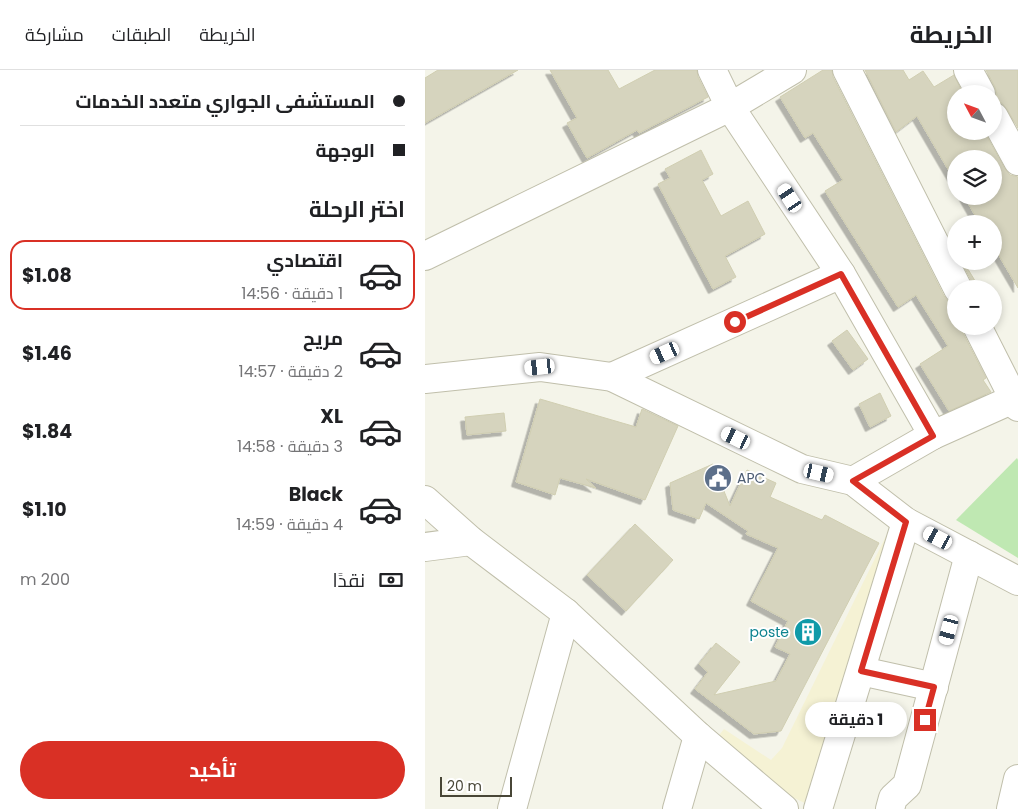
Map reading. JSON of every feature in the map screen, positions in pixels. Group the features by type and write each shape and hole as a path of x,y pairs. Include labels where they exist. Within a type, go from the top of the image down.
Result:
{"street":[{"path":"712,70 730,107 841,274 933,436"},
{"path":"425,256 730,107 792,70"},
{"path":"847,70 953,280"},
{"path":"969,70 976,85"},
{"path":"1003,134 1018,161"},
{"path":"612,377 841,274"},
{"path":"853,481 933,436 1017,401 982,335"},
{"path":"425,378 540,367 612,377 802,469 853,481 906,522 1018,581"},
{"path":"425,500 471,541 566,613 698,736 785,809"},
{"path":"818,809 906,522"},
{"path":"427,554 471,541"},
{"path":"890,809 893,798 907,785 969,555"},
{"path":"512,809 566,613"},
{"path":"861,671 934,687"},
{"path":"677,809 698,736"},
{"path":"1011,809 1018,779"}],"shaded area":[{"path":"886,536 896,540 813,807 767,785 716,739 724,729 771,760 782,748"}],"green space":[{"path":"1017,458 1018,460 1018,558 956,520"}],"building":[{"path":"438,70 518,70 425,123 425,78"},
{"path":"550,70 608,70 619,89 655,70 697,70 698,77 708,97 639,133 637,130 587,158 567,123 577,118"},
{"path":"823,70 832,70 833,77 947,300 947,335 964,335 986,378 983,380 991,392 949,411 920,364 948,346 916,295 898,307 825,191 843,180 813,133 805,138 780,97"},
{"path":"865,70 903,70 909,80 923,71 934,87 954,75 959,85 947,85 947,140 989,140 994,150 947,150 947,168 917,116 896,132"},
{"path":"986,70 1018,70 1018,128 1003,104 1003,85 994,85"},
{"path":"701,150 713,174 702,180 721,216 748,201 765,234 725,256 736,277 713,289 658,184 670,178 665,169"},
{"path":"1002,164 1010,175 1018,177 1018,288 1002,261 1002,215 975,215 969,205 1002,205"},
{"path":"966,270 968,270 975,280 971,280"},
{"path":"847,330 868,359 853,370 832,341"},
{"path":"880,393 891,416 870,427 859,404"},
{"path":"540,399 636,427 642,409 678,426 645,500 586,479 596,488 560,478 555,495 516,482"},
{"path":"504,413 506,431 467,435 465,417"},
{"name":"poste","path":"713,464 730,506 747,470 776,483 770,497 822,520 825,515 879,543 781,731 754,734 695,689 708,672 699,664 716,643 740,662 714,695 776,681 790,654 775,647 788,621 751,601 778,548 746,534 748,531 706,503 699,519 673,510 670,483"},
{"path":"635,524 673,560 626,611 587,575"}],"place":[{"name":"APC","path":"718,478"},
{"name":"poste","path":"808,632"}],"route":[{"path":"735,322 841,274 933,436 853,481 906,522 861,671 934,687 925,720"}]}
